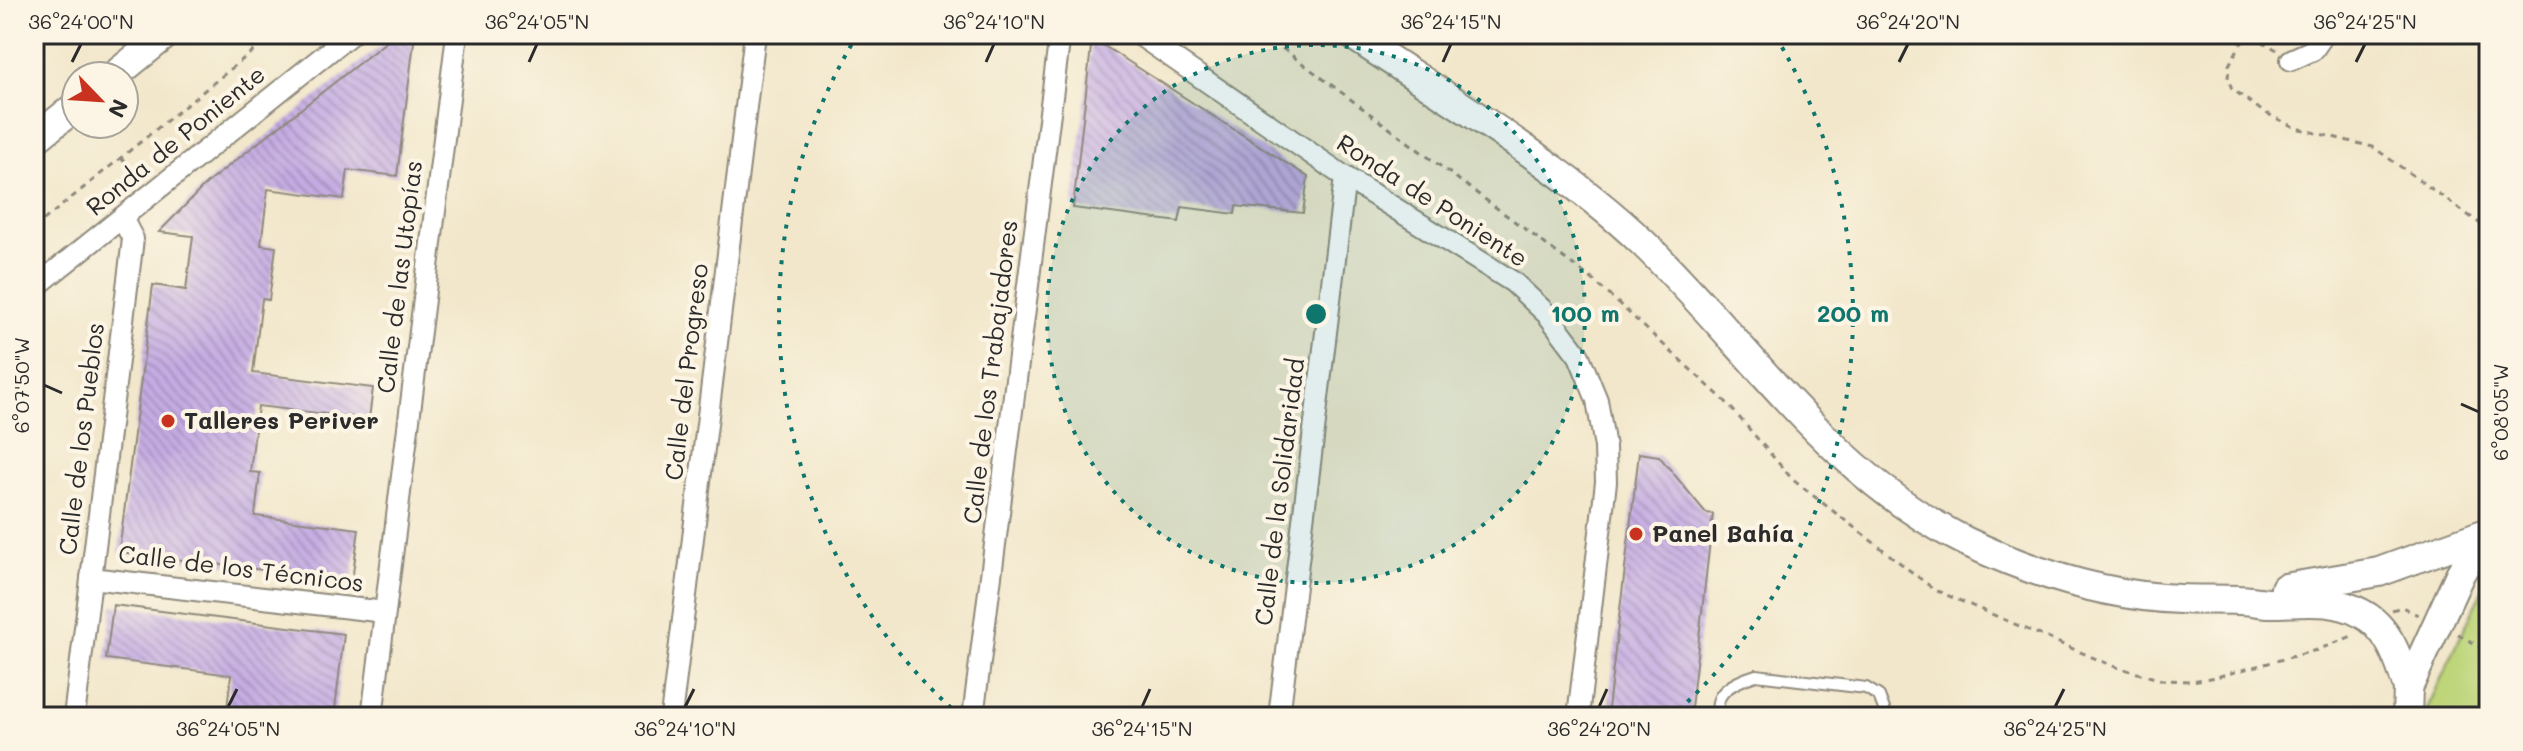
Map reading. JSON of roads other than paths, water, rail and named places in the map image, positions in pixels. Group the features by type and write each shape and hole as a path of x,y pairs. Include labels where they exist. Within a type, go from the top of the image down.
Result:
{"main road":[{"path":"134,60 166,34"},
{"path":"1351,34 1533,156 1606,211 1642,242 1827,440 1890,494 1925,518 1995,555 2075,583 2141,596 2270,603 2328,602 2363,614 2388,639 2399,660 2405,707"},
{"path":"34,140 60,119"},
{"path":"2242,600 2271,590 2379,572 2486,533"},
{"path":"2405,707 2460,574 2486,533"}],"street":[{"name":"Ronda de Poniente","path":"34,288 351,34"},
{"name":"Calle de las Utopías","path":"372,717 457,34"},
{"name":"Calle del Progreso","path":"671,717 755,34"},
{"name":"Calle de los Trabajadores","path":"973,717 1060,34"},
{"name":"Ronda de Poniente","path":"1138,34 1345,177 1513,282 1548,315 1579,356 1597,400 1605,447 1606,482 1578,717"},
{"path":"2291,60 2313,50 2324,34"},
{"name":"Calle de la Solidaridad","path":"1279,717 1345,177"},
{"name":"Calle de los Pueblos","path":"74,717 133,239 122,218"},
{"name":"Calle de los Técnicos","path":"91,578 385,612"}],"lane":[{"path":"1721,717 1717,708 1719,697 1741,680 1756,675 1866,688 1879,696 1887,717"}],"place":[{"name":"Talleres Periver","path":"168,421"},
{"name":"Panel Bahía","path":"1636,534"}]}
